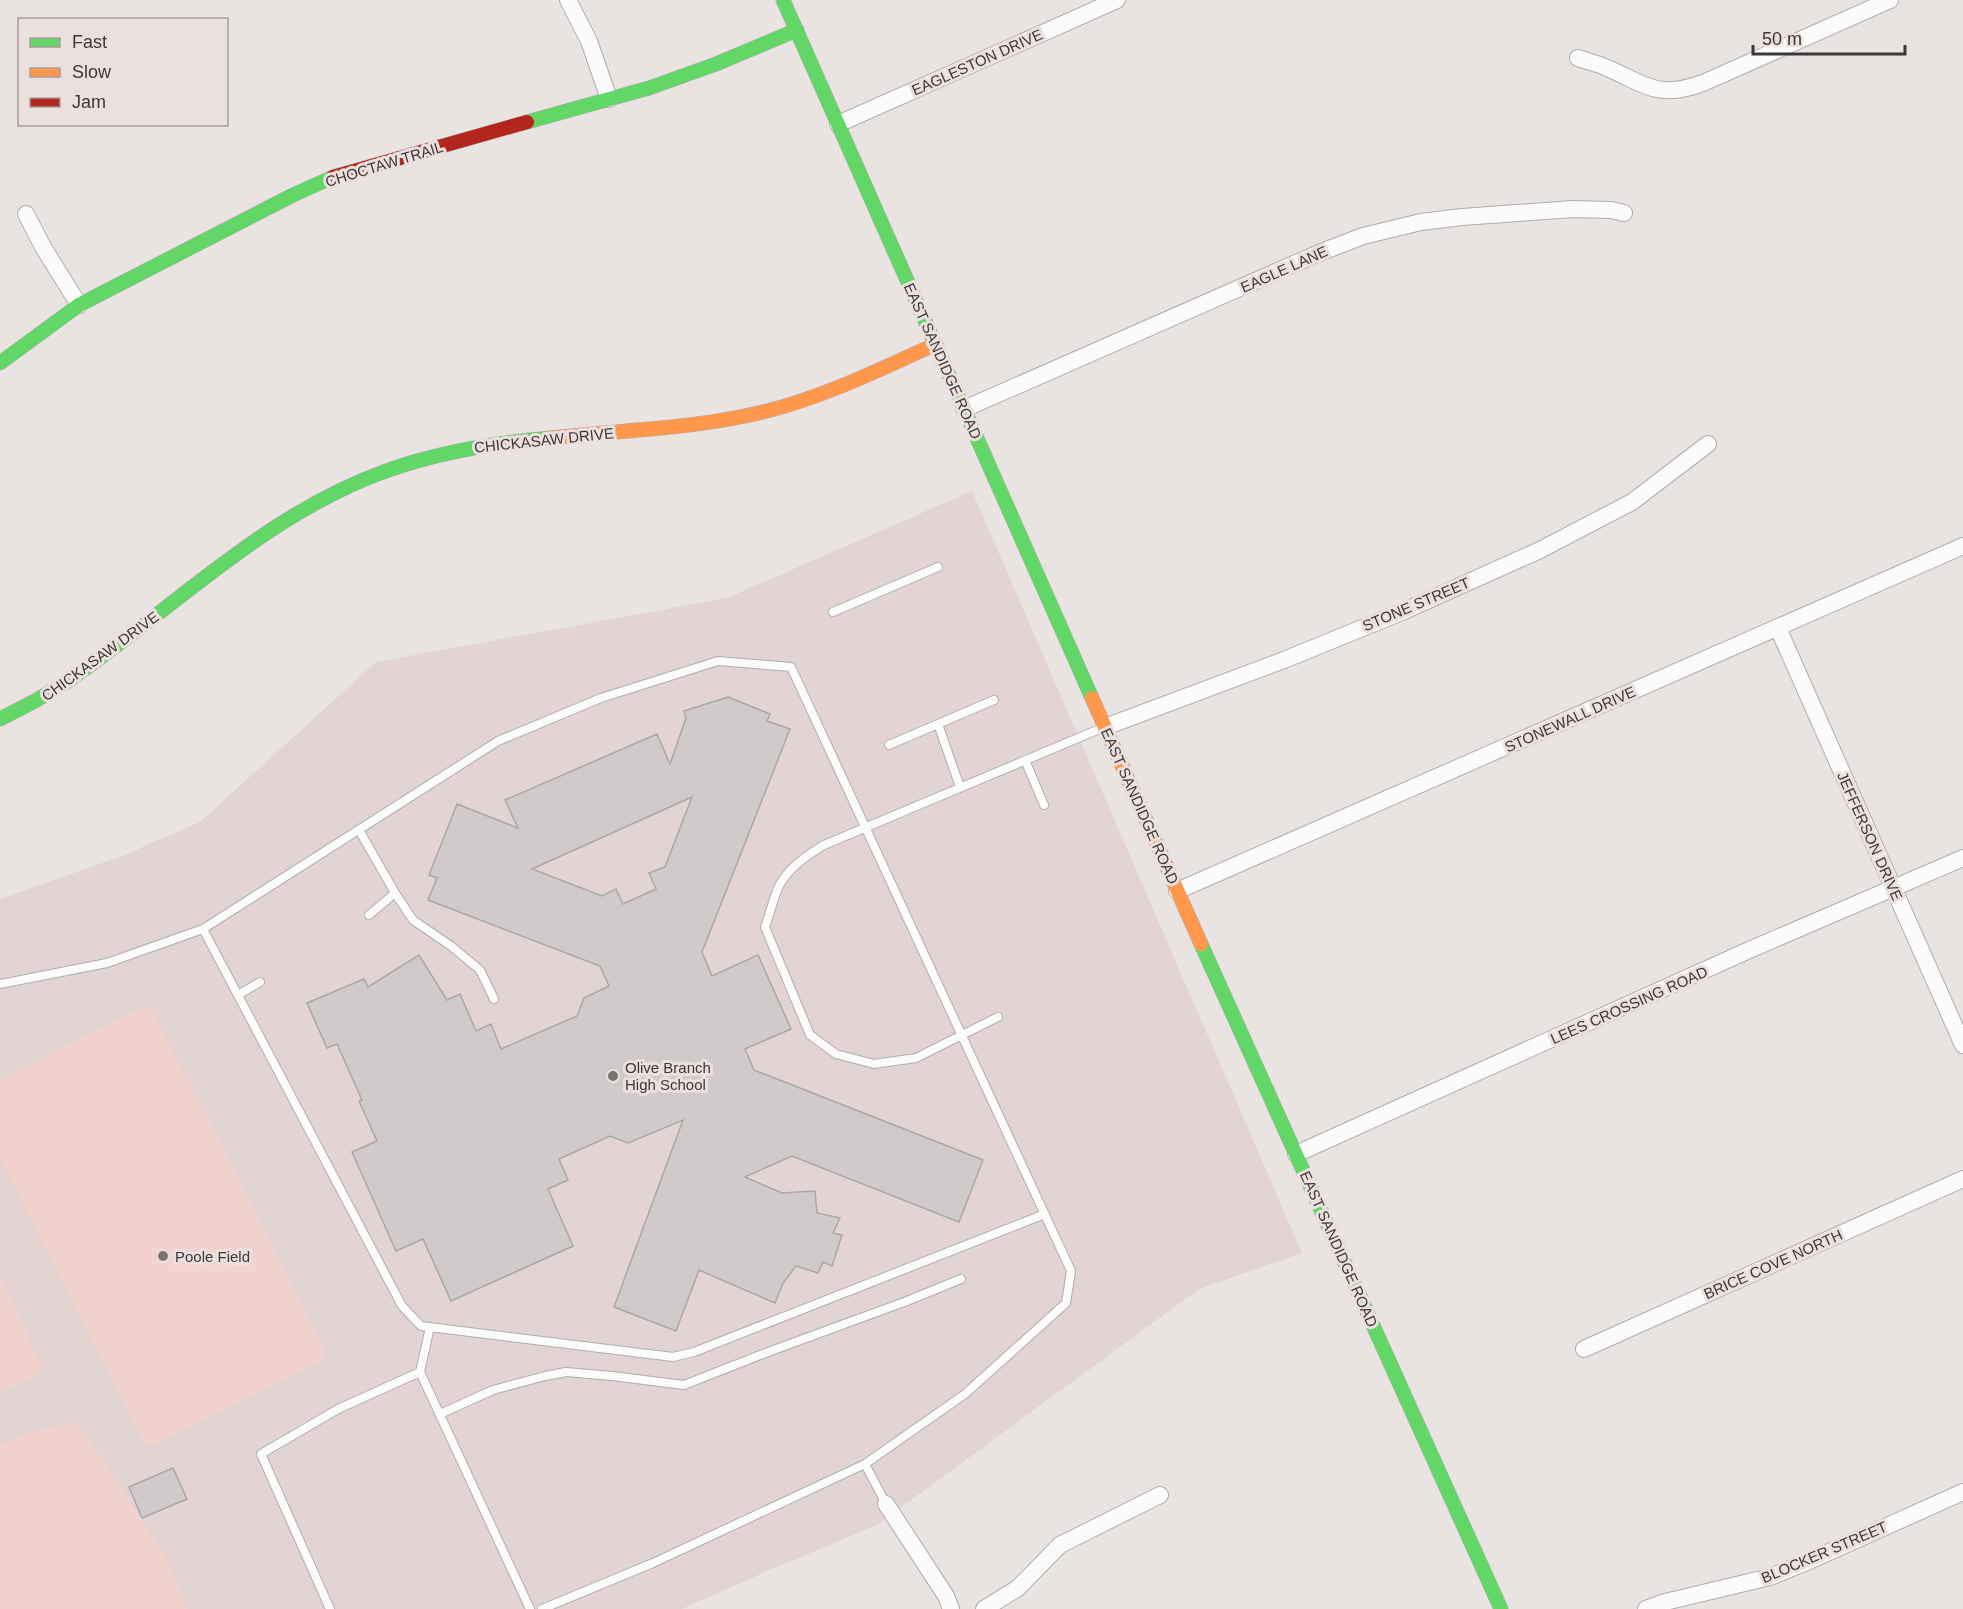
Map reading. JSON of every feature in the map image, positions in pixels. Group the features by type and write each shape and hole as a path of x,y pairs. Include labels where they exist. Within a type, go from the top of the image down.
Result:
{"street":[{"path":"568,0 589,41 609,99"},
{"name":"EAST SANDIDGE ROAD","path":"783,0 1177,891 1501,1609"},
{"name":"EAGLESTON DRIVE","path":"838,124 1117,0"},
{"path":"1578,58 1604,67 1639,84 1674,91 1703,83 1890,0"},
{"name":"CHOCTAW TRAIL","path":"0,363 79,305 293,195 336,176 649,88 716,64 797,30"},
{"name":"EAGLE LANE","path":"964,409 1318,253 1363,236 1420,222 1462,217 1573,209 1611,210 1624,213"},
{"path":"26,214 43,247 79,305"},
{"name":"CHICKASAW DRIVE","path":"0,719 32,705 77,676 262,536 315,503 384,471 467,448 549,436 682,426 744,417 797,402 853,382 936,344"},
{"name":"STONE STREET","path":"1105,727 1284,660 1540,550 1632,502 1708,444"},
{"name":"STONEWALL DRIVE","path":"1177,891 1963,546"},
{"name":"JEFFERSON DRIVE","path":"1778,628 1963,1045"},
{"name":"LEES CROSSING ROAD","path":"1296,1154 1747,951 1963,858"},
{"name":"BRICE COVE NORTH","path":"1584,1349 1963,1179"},
{"name":"BLOCKER STREET","path":"1646,1609 1665,1602 1770,1577 1963,1492"},
{"path":"984,1609 1018,1588 1060,1545 1160,1495"},
{"path":"886,1504 946,1596 951,1609"}],"lane":[{"path":"833,612 938,567"},
{"path":"0,984 107,963 203,929 498,741 601,698 718,661 791,667 1071,1271 1066,1304 965,1394 865,1464 653,1563 542,1609"},
{"path":"889,745 994,700"},
{"path":"938,724 960,787"},
{"path":"998,1017 916,1058 874,1064 836,1054 810,1035 765,927 779,886 797,864 824,845 1105,727"},
{"path":"1024,760 1044,805"},
{"path":"359,830 395,894 413,920 451,946 480,970 495,999"},
{"path":"369,915 395,894"},
{"path":"203,929 402,1306 421,1326 673,1357 694,1352 1045,1214"},
{"path":"238,995 260,982"},
{"path":"440,1414 493,1390 566,1372 684,1385 961,1279"},
{"path":"430,1327 420,1372 530,1609"},
{"path":"330,1609 261,1454 338,1409 420,1372"},
{"path":"865,1464 886,1504"}],"shaded area":[{"name":"Olive Branch High School","path":"972,491 1302,1253 1199,1289 877,1525 682,1609 0,1609 0,899 122,856 200,822 376,662 727,598"},
{"name":"Poole Field","path":"144,1007 153,1010 325,1353 321,1361 154,1445 144,1442 0,1159 0,1080"},
{"path":"0,1274 44,1371 0,1392"},
{"path":"78,1423 165,1555 188,1609 0,1609 0,1444 38,1431"}],"building":[{"path":"728,697 770,714 767,721 790,729 702,952 712,976 758,955 791,1029 745,1049 754,1070 983,1160 959,1222 792,1156 745,1177 782,1193 815,1191 817,1213 840,1218 833,1233 842,1235 832,1266 823,1262 818,1273 796,1266 783,1283 775,1303 699,1270 676,1331 614,1307 683,1120 628,1143 610,1136 559,1159 568,1180 548,1189 573,1246 451,1301 423,1239 396,1251 352,1152 377,1141 337,1044 327,1048 307,1003 364,979 368,987 419,955 447,1000 460,994 476,1031 491,1024 501,1049 577,1016 584,998 609,986 600,966 428,900 437,878 429,875 457,804 518,828 505,800 657,734 670,764 686,718 684,711","holes":["692,797 665,867 649,873 656,889 623,904 616,889 602,896 532,869"]},
{"path":"173,1468 187,1499 142,1518 129,1487"}],"traffic: fast":[{"path":"783,0 1092,698"},
{"path":"527,122 649,88 716,64 797,30"},
{"path":"0,363 79,305 293,195 333,177"},
{"path":"0,719 68,681 260,538 300,512 342,489 386,471 446,454 550,438"},
{"path":"1201,944 1501,1609"}],"traffic: slow":[{"path":"550,438 713,422 767,411 832,390 936,344"},
{"path":"1092,698 1201,944"}],"traffic: jam":[{"path":"333,177 527,122"}],"place":[{"name":"Olive Branch High School","path":"613,1076"},
{"name":"Poole Field","path":"163,1256"}]}
